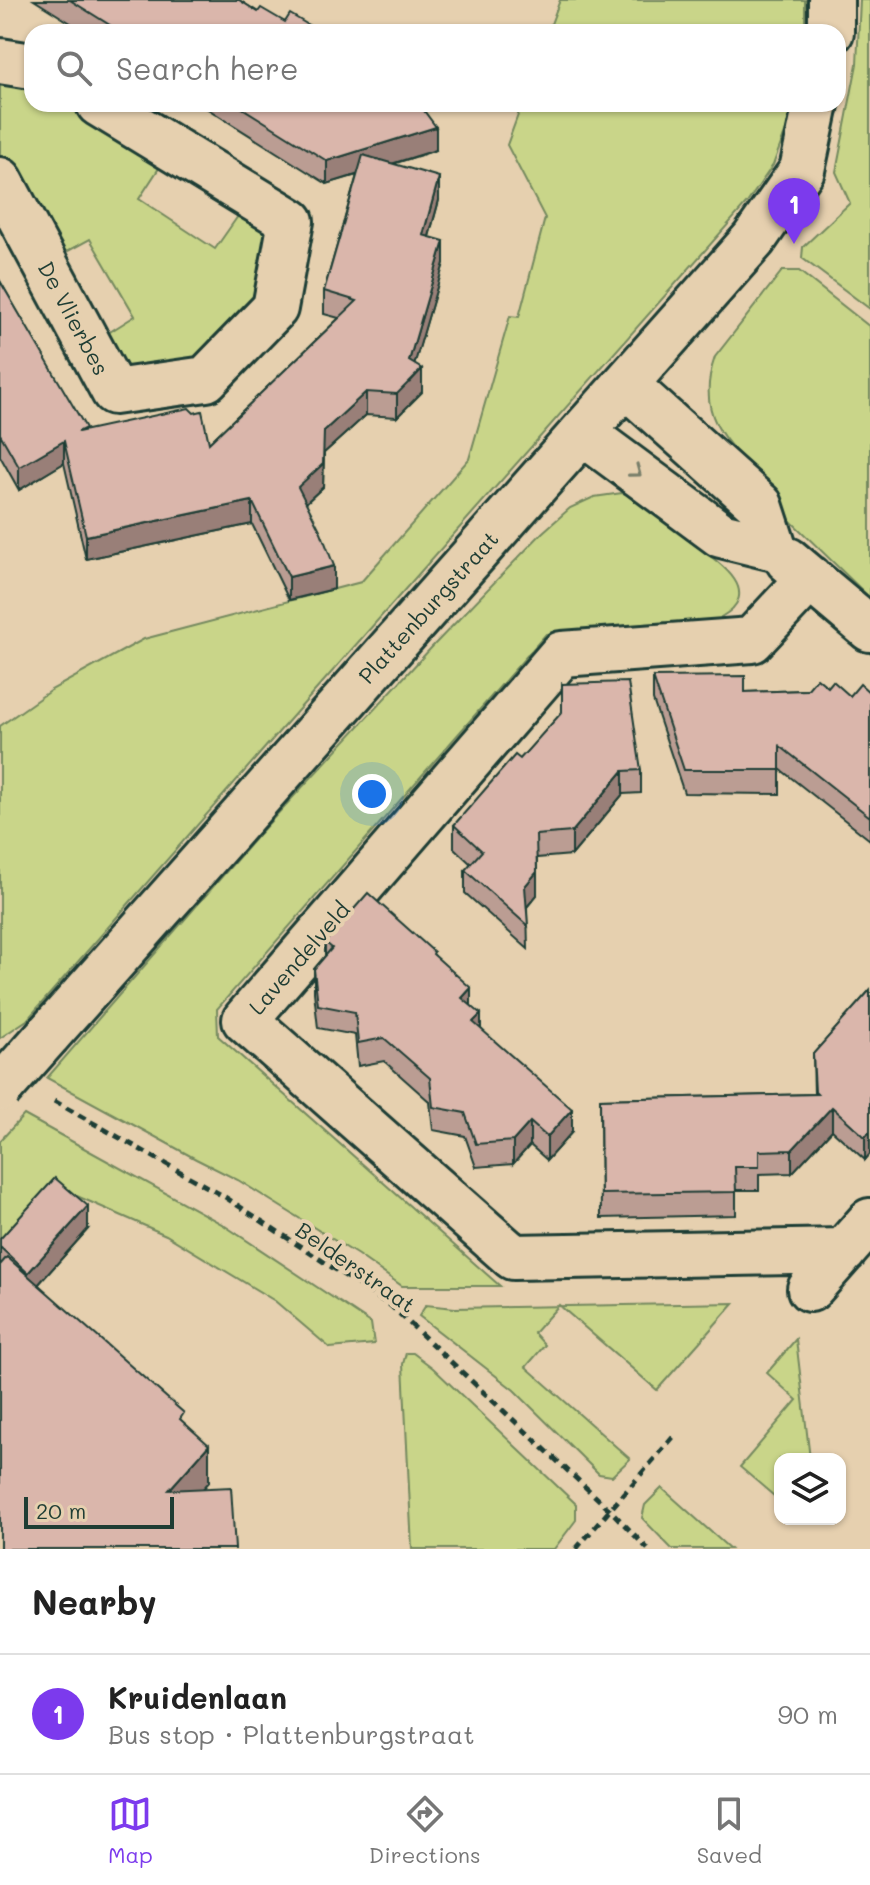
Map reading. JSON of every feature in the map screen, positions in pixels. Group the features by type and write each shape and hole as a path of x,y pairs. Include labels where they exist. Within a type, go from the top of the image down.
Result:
{"street":[{"path":"831,0 831,24"},
{"path":"0,61 24,65"},
{"name":"De Vlierbes","path":"0,180 114,392 206,379 275,308 291,221 112,112"},
{"name":"Plattenburgstraat","path":"0,1089 754,239 802,170 814,112"},
{"path":"626,385 760,505 774,548"},
{"path":"583,433 721,535 774,548 870,629"},
{"name":"Lavendelveld","path":"810,578 752,640 562,654 245,1020 513,1257 857,1236"},
{"name":"Lavendelveld","path":"810,1289 857,1236"}],"path":[{"name":"Belderstraat","path":"51,1099 225,1197 391,1306 648,1549"},
{"path":"576,1549 675,1435"}],"green space":[{"path":"560,0 805,0 805,24 551,24"},
{"path":"860,0 870,0 870,309 802,258 803,247 850,203 836,172 857,64"},
{"path":"0,83 24,87 24,112 76,112 161,165 139,199 215,249 238,216 271,236 258,298 191,365 129,370 105,335 135,316 90,239 59,256 0,157"},
{"path":"519,112 791,112 773,165 747,203 27,1020 0,1038 0,726 51,690 144,639 361,582 469,459 510,316 519,317 545,218 507,145"},
{"path":"782,271 799,271 870,327 870,598 767,498 775,490 732,447 713,417 709,380 715,357"},
{"path":"622,493 645,497 687,527 684,537 730,573 739,595 734,606 721,617 719,629 546,634 217,1009 218,1036 500,1286 402,1286 238,1180 47,1078 258,835 543,532 570,508 594,497"},
{"path":"24,1115 222,1224 371,1323 374,1344 330,1348 275,1301 166,1235 54,1186 0,1247 0,1141"},
{"path":"734,1303 657,1390 560,1306"},
{"path":"426,1305 455,1308 558,1306 534,1333 545,1345 526,1367 630,1459 612,1476 599,1474 514,1390 419,1316"},
{"path":"796,1339 809,1453 774,1453 774,1496 740,1467 797,1400 767,1373"},
{"path":"406,1353 413,1353 433,1368 576,1504 576,1520 554,1549 412,1549 403,1364"},
{"path":"662,1488 730,1549 672,1549 642,1518 645,1505"}],"building":[{"path":"70,0 239,0 258,12 261,8 285,22 290,14 307,24 108,24"},
{"path":"249,112 425,112 436,127 327,161"},
{"path":"363,155 439,177 423,235 444,241 409,361 422,369 397,394 366,392 324,431 323,464 298,487 334,566 289,577 252,501 86,536 64,441 19,467 0,434 0,281 86,428 78,432 189,408 194,413 202,411 209,443 357,301 324,291"},
{"path":"745,676 745,692 807,690 817,678 828,687 833,681 850,696 860,684 870,693 870,817 780,746 780,770 684,770 653,677"},
{"path":"628,682 641,770 623,771 572,832 536,835 537,872 525,886 528,926 465,870 482,851 454,825 515,755 520,759 562,712 562,684"},
{"path":"368,893 471,988 462,998 481,1014 473,1022 572,1109 547,1137 530,1122 513,1141 476,1144 465,1113 433,1107 430,1078 384,1038 358,1043 355,1012 318,1005 314,969 332,948 325,942"},
{"path":"870,990 870,1131 865,1137 832,1107 792,1150 759,1151 759,1167 735,1167 736,1192 601,1194 600,1099 817,1094 813,1054"},
{"path":"55,1178 88,1206 28,1273 0,1247 0,1239"},
{"path":"7,1257 184,1413 180,1419 209,1445 169,1490 231,1487 235,1549 0,1549 0,1265"}],"place":[{"name":"Kruidenlaan","path":"794,244"}]}
